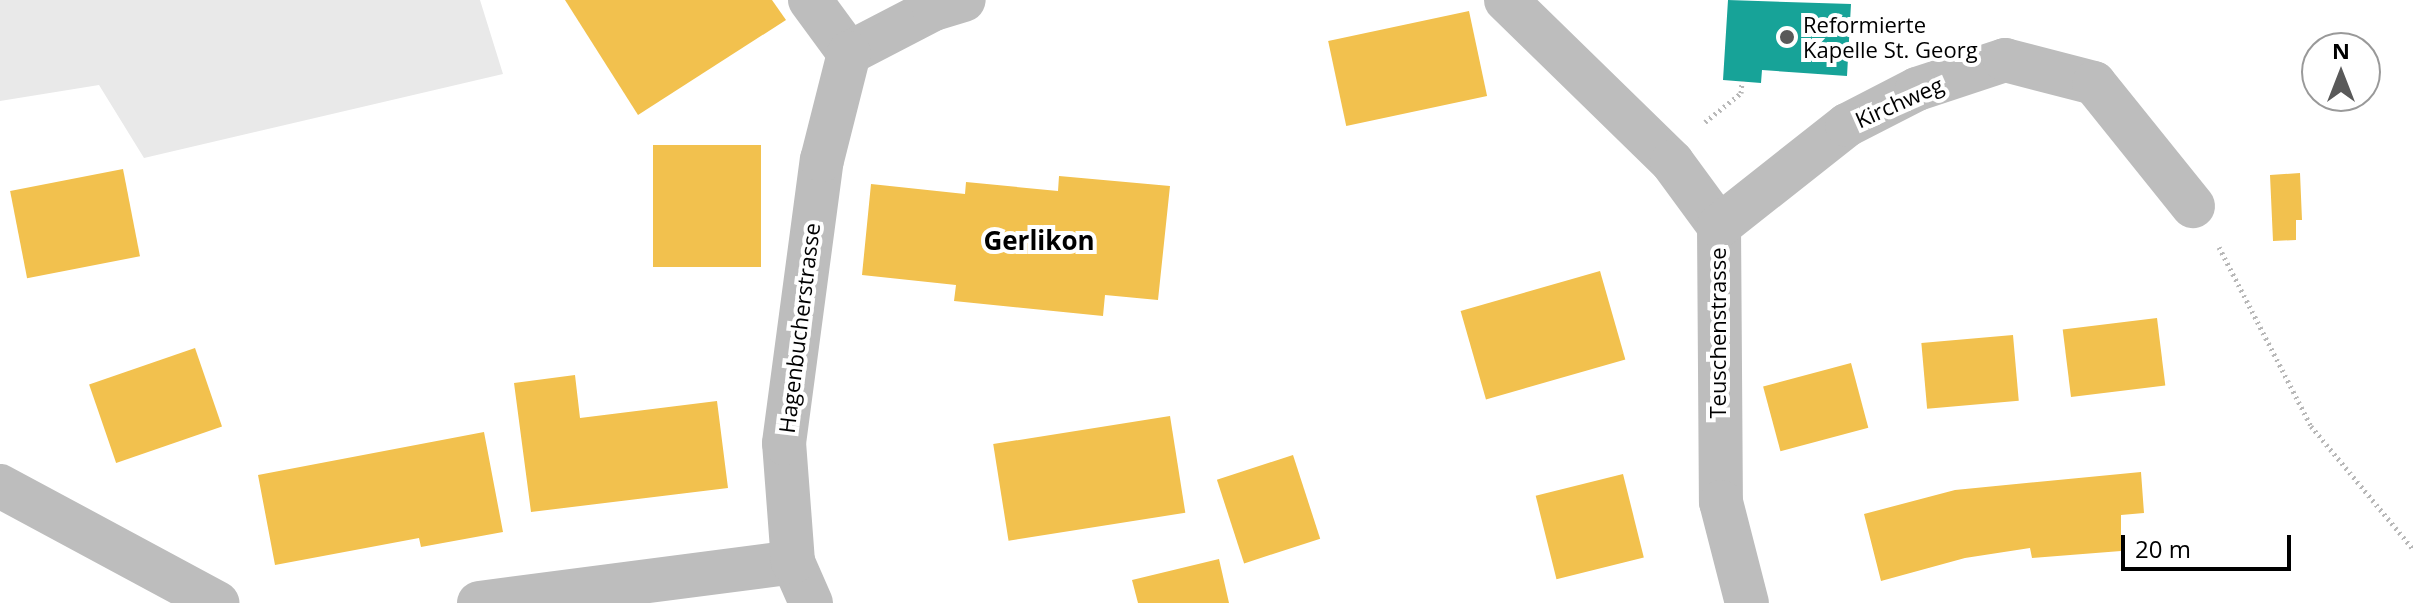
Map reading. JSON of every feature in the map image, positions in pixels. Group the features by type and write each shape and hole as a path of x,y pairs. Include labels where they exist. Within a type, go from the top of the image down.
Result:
{"street":[{"path":"810,0 849,53 934,9 964,0"},
{"name":"Teuschenstrasse","path":"1506,0 1672,162 1719,226 1721,502 1747,603"},
{"name":"Hagenbucherstrasse","path":"811,603 793,562 784,443 795,343 822,160 849,53"},
{"name":"Kirchweg","path":"1719,226 1847,125 1917,89 2005,60 2094,83 2193,206"},
{"path":"0,486 217,603"},
{"path":"479,603 793,562"}],"path":[{"path":"2193,206 2228,261 2311,426 2413,549"}],"shaded area":[{"path":"0,0 480,0 503,74 144,158 99,85 0,101"}],"building: Wohnen":[{"path":"565,0 772,0 786,20 638,115"},
{"path":"1469,11 1487,96 1346,126 1328,41"},
{"path":"653,145 761,145 761,267 653,267"},
{"path":"123,169 140,256 27,278 10,191"},
{"path":"2300,173 2302,220 2296,220 2296,240 2273,241 2270,175"},
{"path":"1059,176 1170,186 1158,300 1105,295 1103,316 954,301 956,285 862,275 871,184 965,194 966,182 1058,191"},
{"path":"1600,271 1625,359 1486,399 1461,311"},
{"path":"2157,318 2165,385 2071,397 2063,330"},
{"path":"2013,335 2019,401 1927,409 1921,343"},
{"path":"195,348 222,426 116,463 89,384"},
{"path":"1851,363 1868,428 1780,451 1763,387"},
{"path":"575,375 580,418 717,401 728,488 531,512 514,383"},
{"path":"1170,416 1185,513 1009,541 993,444"},
{"path":"484,432 503,532 421,547 419,538 275,565 258,475"},
{"path":"1293,455 1320,539 1244,563 1217,480"},
{"path":"2141,472 2144,513 2121,515 2121,551 2032,558 2030,548 1965,558 1881,581 1864,514 1955,490"},
{"path":"1623,474 1644,557 1556,579 1536,496"},
{"path":"1219,559 1229,603 1138,603 1132,580"}],"building: Öffentlich":[{"name":"Reformierte Kapelle St. Georg","path":"1728,0 1851,4 1847,76 1762,70 1761,83 1723,80"}],"place":[{"name":"Reformierte Kapelle St. Georg","path":"1787,37"}],"district":[{"name":"Gerlikon","path":"1039,241"}]}
